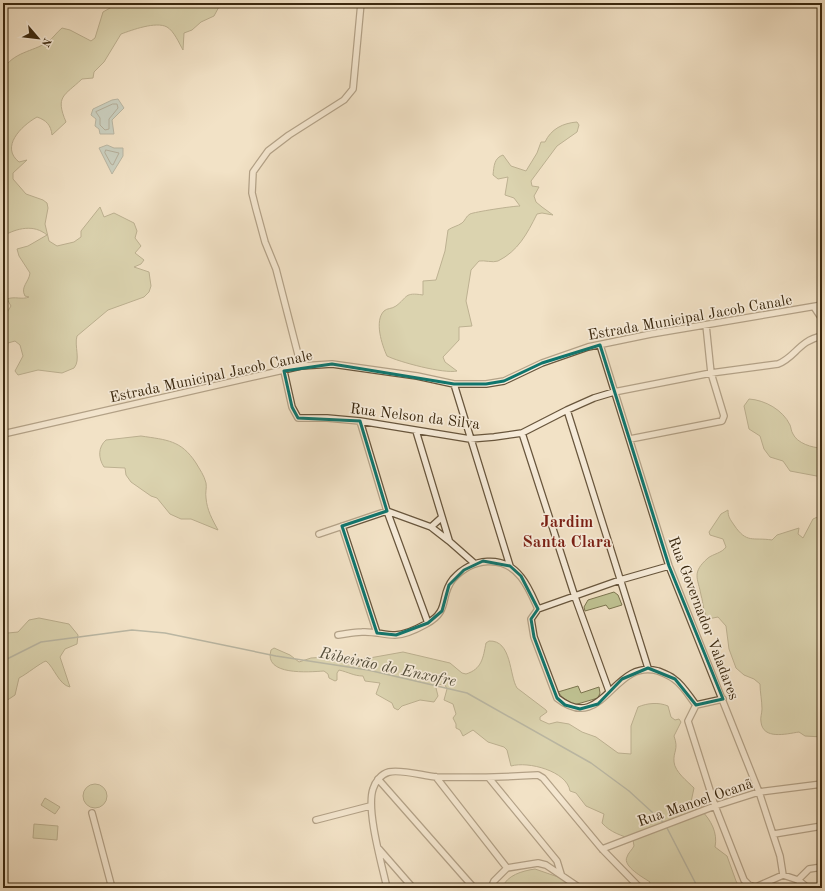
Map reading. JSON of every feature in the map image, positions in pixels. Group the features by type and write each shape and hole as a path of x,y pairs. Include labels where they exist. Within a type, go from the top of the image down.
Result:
{"street":[{"path":"301,366 276,268 265,242 252,193 253,172 268,151 289,135 344,100 353,89 361,3"},
{"name":"Estrada Municipal Jacob Canale","path":"3,434 301,366 332,364 417,376 454,384 486,384 504,381 542,363 600,345 651,334 706,326 822,305"},
{"path":"814,307 822,319"},
{"path":"630,439 722,421 724,416 711,373 706,326"},
{"path":"822,328 822,335"},
{"name":"Rua Nelson da Silva","path":"284,371 292,407 298,418 327,418 360,421 470,439 522,433 567,410 594,398 614,392 711,373 778,364 786,361 802,344 812,338 822,335"},
{"name":"Rua Governador Valadares","path":"600,345 668,566 723,699 759,792 774,834 780,856 782,875"},
{"path":"454,384 510,566 528,587 538,609"},
{"path":"567,410 648,668"},
{"path":"360,421 386,511 428,623"},
{"path":"416,431 449,541"},
{"path":"522,433 575,597 609,691"},
{"path":"319,534 386,511 432,527 474,563"},
{"path":"432,527 441,518"},
{"path":"342,526 377,633"},
{"path":"338,635 362,632 396,635 411,631 428,623 442,611 446,594 453,579 474,563 490,562 510,566"},
{"path":"668,566 620,580 538,609 531,619 531,625 557,698 565,705 580,709 598,704 609,691 627,676 636,671 648,668 665,673 675,679 696,705"},
{"path":"696,705 723,699"},
{"path":"696,705 688,721 715,806 744,880 749,886 756,887 782,875 798,880 808,888"},
{"path":"387,888 370,806 373,789 378,779 389,772 397,772 436,777 489,778 538,775 602,849 640,888"},
{"path":"436,777 507,868"},
{"path":"489,778 557,861 561,874"},
{"path":"378,779 474,888"},
{"name":"Rua Manoel Ocanã","path":"602,849 715,806 759,792 822,784"},
{"path":"316,820 370,806"},
{"path":"92,813 112,888"},
{"path":"774,834 822,826"},
{"path":"379,849 413,888"},
{"path":"491,888 494,880 507,868 542,863 561,874 580,888"},
{"path":"798,880 809,869 822,867"}],"highlighted area":[{"path":"600,345 669,566 723,699 696,705 675,679 648,668 622,679 598,704 580,709 565,705 557,698 534,637 531,619 538,609 521,576 510,566 483,561 464,570 449,585 442,611 428,623 396,635 377,633 342,526 387,511 360,421 298,418 292,407 284,371 332,364 454,384 486,384 504,381 542,363"}],"green space":[{"path":"162,3 176,6 182,3 221,3 214,16 201,22 192,30 184,33 183,50 172,31 162,25 144,27 121,34 104,62 94,72 93,78 82,79 63,97 61,107 66,122 52,135 48,123 37,117 19,131 12,144 14,156 19,162 27,160 13,173 13,179 26,194 47,203 48,208 45,224 49,241 57,246 74,242 81,237 81,231 100,207 104,217 114,213 134,223 137,231 135,238 141,246 135,253 144,260 141,264 134,267 149,272 151,286 149,292 144,297 108,310 77,336 77,361 74,368 62,373 38,370 18,375 15,371 23,356 20,345 15,341 8,343 7,362 3,362 3,319 11,306 7,299 29,297 25,296 24,287 30,273 19,256 17,249 28,246 47,235 37,229 25,228 3,236 3,70 12,59 48,42 62,28 70,30 91,41 95,38 103,12 117,4"},
{"path":"577,122 579,125 577,132 557,146 531,181 532,186 539,187 534,196 536,202 553,215 542,213 537,214 526,235 511,252 498,261 479,261 471,270 466,301 472,326 459,327 459,340 443,357 445,362 457,371 442,371 422,367 387,356 379,327 381,315 385,310 393,308 409,295 423,295 423,281 436,280 445,251 448,230 462,223 470,214 520,206 514,198 505,195 508,177 498,179 493,175 495,163 498,158 503,155 511,166 526,171 537,153 541,142 545,142 554,130 562,125"},
{"path":"749,399 761,401 778,410 787,420 792,433 798,440 809,446 822,448 822,477 790,471 783,461 770,457 764,449 760,436 749,429 744,406"},
{"path":"141,436 173,442 179,445 190,455 205,480 207,507 218,530 191,519 181,519 170,514 157,498 151,496 131,482 126,475 125,468 104,467 100,456 100,449 106,440"},
{"path":"728,510 730,519 743,535 750,538 772,540 777,535 799,528 798,534 803,538 813,519 822,515 822,737 805,736 799,732 788,734 770,734 763,728 761,720 762,709 760,684 754,679 744,675 736,668 729,649 726,626 718,617 708,619 705,612 697,576 699,568 708,558 722,551 726,547 723,539 710,535 709,532 721,514"},
{"path":"614,592 618,595 622,605 609,609 606,605 585,611 584,607 588,600"},
{"path":"39,618 69,624 78,635 77,644 65,649 60,657 70,687 63,683 46,661 19,678 15,695 3,703 3,637 8,633 18,632 29,620"},
{"path":"489,641 496,642 502,646 506,652 517,688 546,710 547,712 540,717 540,720 549,724 557,722 569,724 582,732 596,737 618,753 631,754 631,726 638,707 653,704 668,706 671,717 675,720 679,719 681,722 674,736 676,744 674,758 675,766 682,776 694,788 691,802 701,803 701,810 711,822 715,832 715,847 727,856 740,888 661,888 659,886 648,888 650,882 630,868 626,860 628,854 634,846 633,840 616,833 605,826 602,823 604,814 586,806 576,793 570,791 562,778 546,769 536,766 511,766 507,750 504,747 488,742 473,730 463,736 460,730 456,728 453,718 456,714 453,704 444,700 447,689 445,685 435,684 438,696 434,702 420,700 402,706 398,710 394,708 392,703 376,694 380,683 365,681 363,676 354,675 339,670 337,673 337,680 335,681 329,678 328,674 324,671 299,672 280,668 274,664 270,658 271,650 274,648 290,655 299,662 311,658 342,656 351,664 354,661 359,667 364,659 403,652 450,663 462,673 466,674 479,666 483,658 486,643"},
{"path":"578,686 581,693 599,687 600,693 598,698 574,705 562,697 558,692"},
{"path":"95,784 104,787 107,796 104,805 95,808 86,805 83,796 86,787"},
{"path":"45,798 60,807 55,814 41,805"},
{"path":"34,824 58,826 57,840 33,838"},
{"path":"535,869 564,879 576,888 502,888 507,880 516,874"}],"water":[{"path":"118,99 124,108 112,120 114,134 100,134 99,129 95,126 96,119 91,115 93,109 112,100"},
{"path":"107,145 114,148 123,148 123,156 112,174 99,148"}],"waterway":[{"name":"Ribeirão do Enxofre","path":"3,661 41,642 132,630 165,633 276,656 368,670 467,693 591,763 629,791 664,823"},
{"name":"Ribeirão do Enxofre","path":"666,826 698,888"}],"district":[{"name":"Jardim Santa Clara","path":"567,531"}]}
